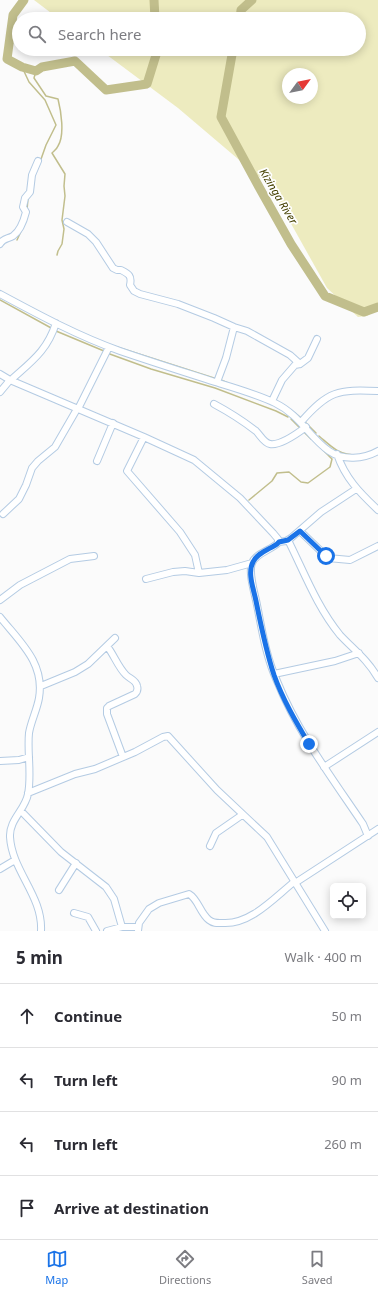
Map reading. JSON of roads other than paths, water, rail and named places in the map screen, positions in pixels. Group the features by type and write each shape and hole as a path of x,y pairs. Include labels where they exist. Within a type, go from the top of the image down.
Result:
{"street":[{"path":"0,244 3,240 14,235 22,223 26,212 23,207 25,199 30,192 32,175 38,161"},
{"path":"67,222 88,234 96,242 113,268 121,270 130,276 130,285 134,291 178,304 247,331 290,355 300,364"},
{"path":"0,294 56,323 109,347 217,382 284,407 328,450 337,454 345,457 360,457 378,451"},
{"path":"0,392 42,352 51,337 56,323"},
{"path":"217,382 226,358 234,327"},
{"path":"272,402 282,380 295,365 300,364 308,358 317,339"},
{"path":"3,514 19,499 26,486 32,468 55,447 78,409 109,347"},
{"path":"0,374 78,409 144,436 187,457 214,475 247,504 273,533 279,542"},
{"path":"301,422 324,398 336,392 348,390 378,391"},
{"path":"214,404 245,422 270,444 279,443 306,427"},
{"path":"97,461 113,423"},
{"path":"144,436 127,470 180,532 195,555 199,573"},
{"path":"337,454 344,471 356,489 378,510"},
{"path":"356,489 331,507 321,512 288,540 279,542 257,556 252,563 251,575 263,636 274,674 290,711 309,744 363,824 368,836"},
{"path":"300,531 328,558 350,560 378,546"},
{"path":"288,540 320,606 340,635 368,663 378,678"},
{"path":"0,600 20,585 70,559 94,556"},
{"path":"146,579 173,572 185,571 199,573 227,570 252,563"},
{"path":"0,617 38,664 41,686 39,700 30,728 28,793 24,806 10,830 10,840 15,860 37,904 40,914 41,931"},
{"path":"41,686 76,672 88,664 115,638"},
{"path":"107,646 124,672 137,686 137,693 109,706 107,710 107,714 123,757"},
{"path":"274,674 335,661 359,653"},
{"path":"324,766 378,732"},
{"path":"28,793 75,774 95,769 168,736 217,790 267,837 325,931"},
{"path":"0,761 18,760 29,757"},
{"path":"21,811 61,852 101,882 111,893 122,927"},
{"path":"210,846 216,833 242,815"},
{"path":"108,931 122,927 138,929 139,923 149,909 159,903 189,894 192,896 208,920 214,923 232,924 243,920 294,883 376,831 363,824"},
{"path":"0,869 15,860"},
{"path":"59,890 76,864"},
{"path":"74,913 88,917 96,931"}],"waterway":[{"name":"Kizinga River","path":"15,12 24,0"},
{"name":"Kizinga River","path":"154,0 155,12"},
{"name":"Kizinga River","path":"241,12 241,10 252,0"},
{"name":"Kizinga River","path":"12,22 7,59 22,67 36,71 42,67 75,61 106,90 147,84 156,56"},
{"name":"Kizinga River","path":"232,56 221,117 291,244 325,296 364,312 378,307"},
{"path":"22,67 29,82 45,100 56,125 46,145 40,162"},
{"path":"36,71 34,78 46,96 58,99 61,116 62,129 60,141 57,148 52,153 65,174 65,196 62,220 64,229 62,244 57,255"},
{"path":"27,210 28,198"},
{"path":"17,240 22,229"},
{"path":"0,300 53,329"},
{"path":"56,331 104,351"},
{"path":"114,346 217,379"},
{"path":"107,353 151,369 215,388 288,417"},
{"path":"221,380 228,383"},
{"path":"295,413 300,417"},
{"path":"291,419 301,429"},
{"path":"305,422 316,433"},
{"path":"304,432 311,439"},
{"path":"319,436 340,452 350,455 357,455"},
{"path":"249,500 272,481 277,473 289,472 301,482 308,483 330,467 332,459 323,450"}]}
